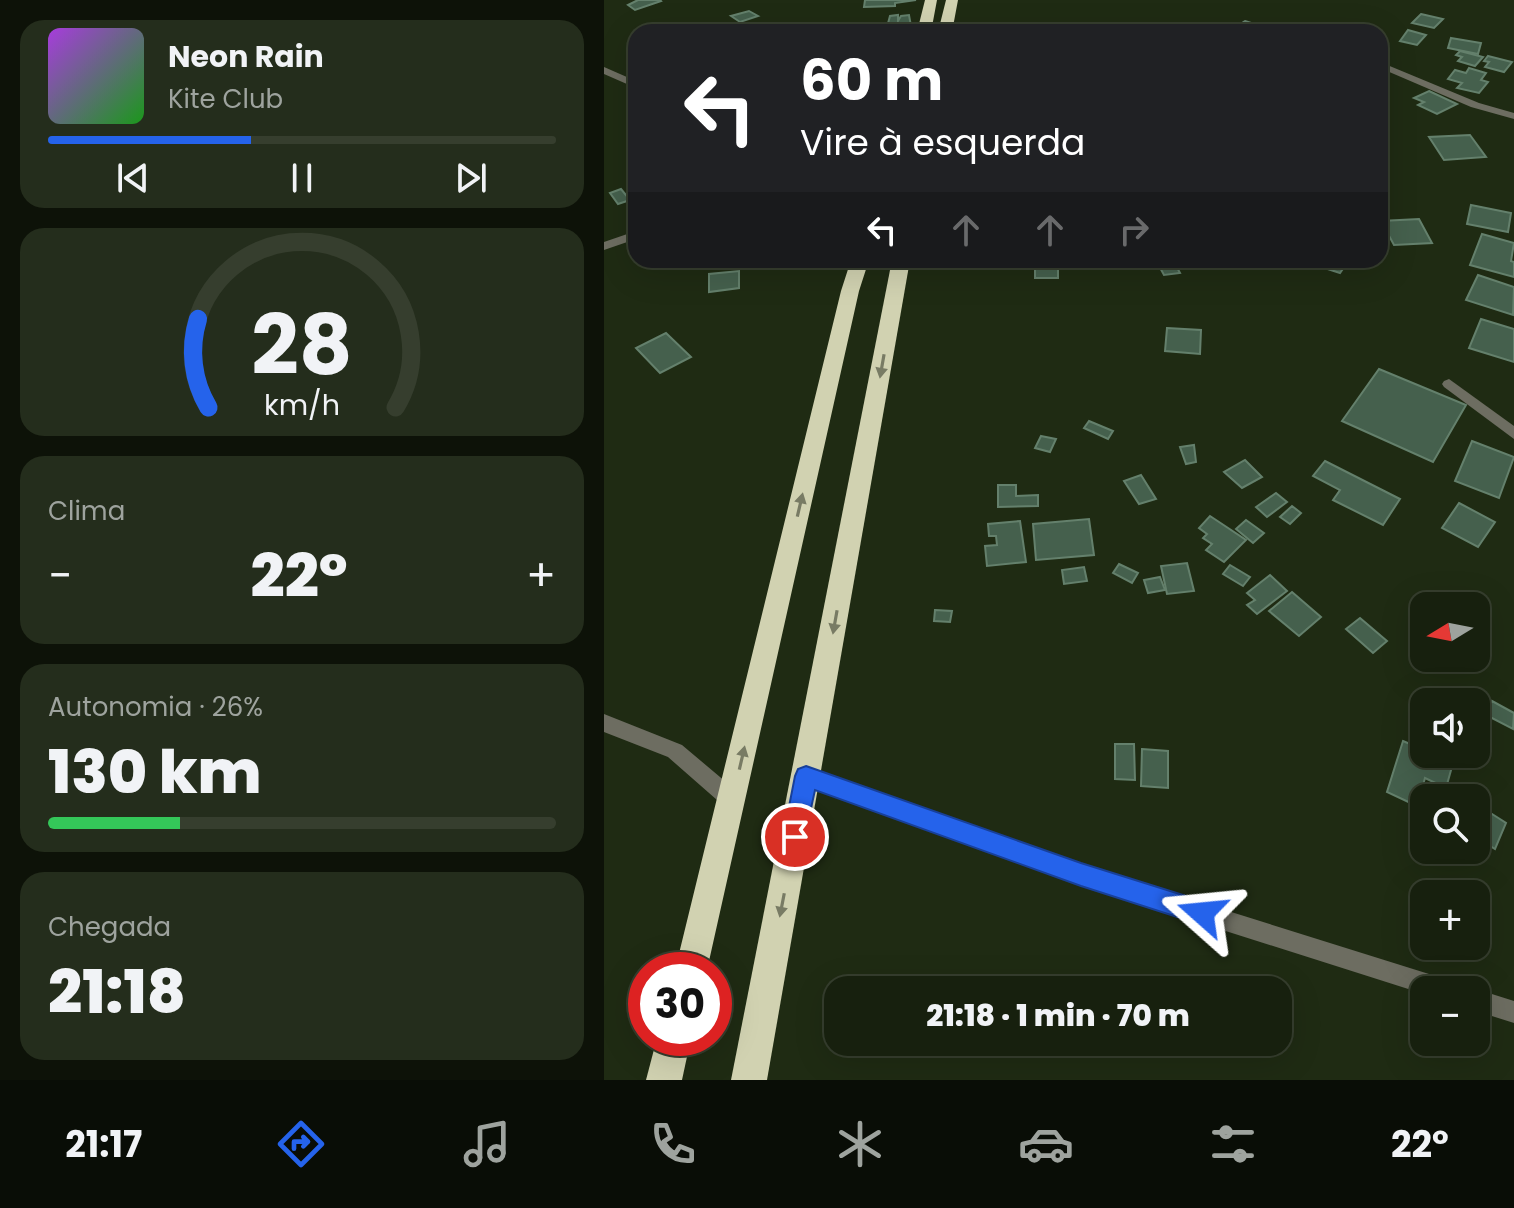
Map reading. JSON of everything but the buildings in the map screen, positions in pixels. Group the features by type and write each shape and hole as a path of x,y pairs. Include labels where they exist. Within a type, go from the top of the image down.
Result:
{"highway":[{"path":"926,24 931,0"},
{"path":"947,24 952,0"},
{"path":"695,952 857,268"},
{"path":"749,1080 900,268"},
{"path":"664,1080 670,1056"}],"street":[{"path":"1388,68 1475,105 1514,116"},
{"path":"604,70 628,81"},
{"path":"604,246 628,238"},
{"path":"1449,384 1514,434"},
{"path":"604,723 675,751 732,800"},
{"path":"806,776 1081,875 1410,979"},
{"path":"1490,1004 1514,1012"}],"route":[{"path":"795,837 806,776 1081,875 1202,913"}]}
